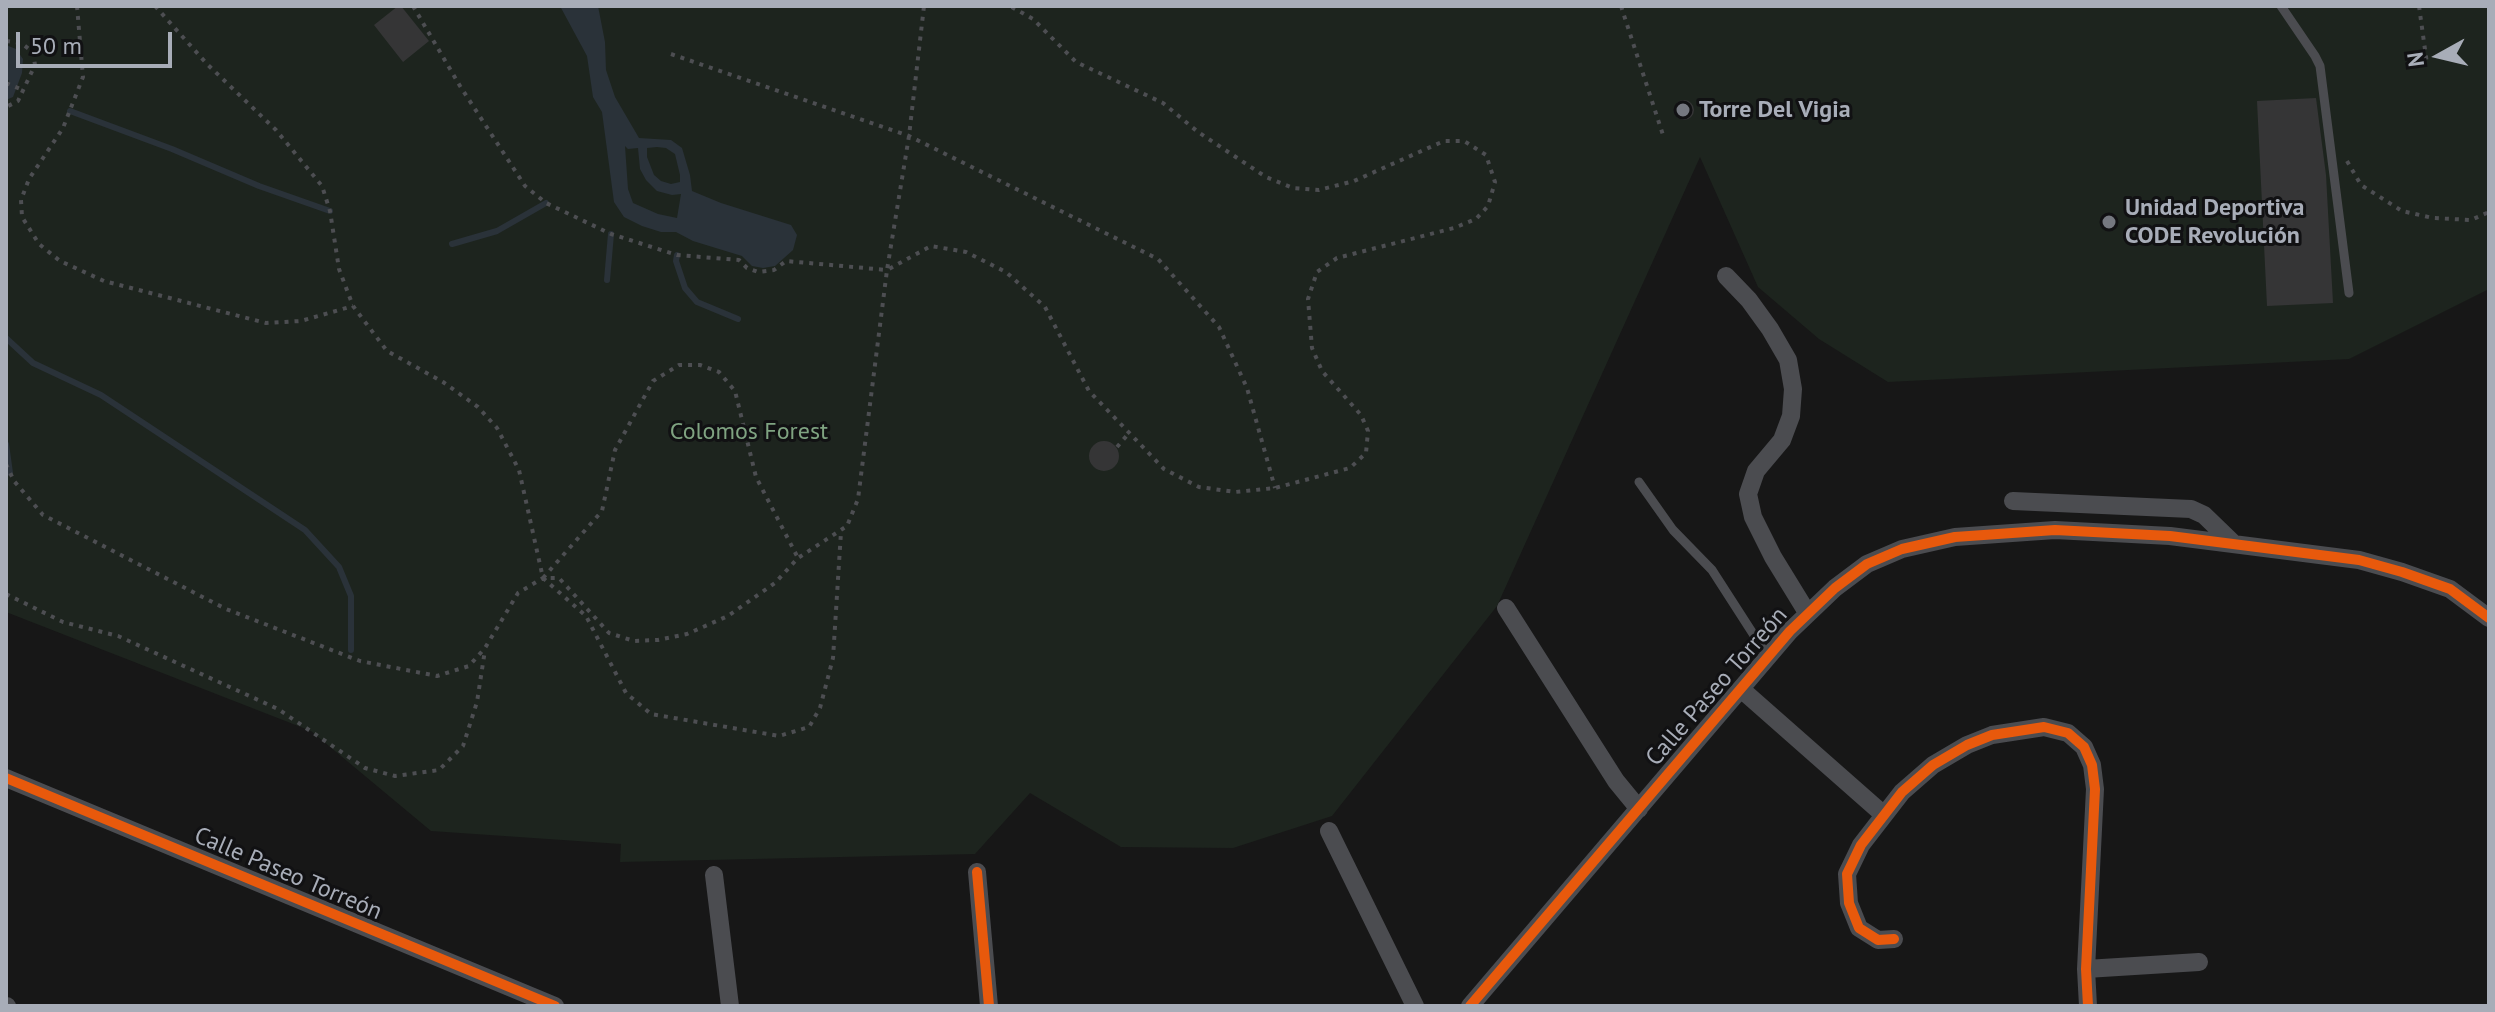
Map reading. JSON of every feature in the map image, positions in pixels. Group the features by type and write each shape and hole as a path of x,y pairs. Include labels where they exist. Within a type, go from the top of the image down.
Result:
{"street":[{"path":"1726,276 1749,300 1788,360 1793,389 1791,416 1782,440 1756,471 1748,494 1753,517 1808,614"},
{"path":"2013,501 2191,509 2204,515 2234,544"},
{"name":"Calle Paseo Torreón","path":"1470,1006 1808,614 1867,564 1902,549 1955,537 2055,530 2111,531 2234,544 2359,560 2402,572 2450,589 2489,618"},
{"path":"1506,608 1616,781 1639,809"},
{"path":"1741,689 1884,815"},
{"path":"1894,939 1878,940 1859,928 1849,903 1847,874 1861,845 1902,792 1933,765 1967,745 1992,735 2044,727 2068,733 2084,747 2092,765 2095,789 2088,1006"},
{"name":"Calle Paseo Torreón","path":"6,778 555,1006"},
{"path":"1329,831 1415,1006"},
{"path":"977,872 989,1006"},
{"path":"714,875 730,1006"},
{"path":"2087,978 2199,962"}],"lane":[{"path":"2281,6 2320,66 2349,293"},
{"path":"1639,482 1673,530 1712,570 1768,657"}],"path":[{"path":"77,6 83,77 63,128 29,179 21,200 22,217 39,244 60,261 104,281 266,323 301,321 353,306"},
{"path":"155,6 207,64 276,130 322,186 330,211 339,269 353,306 387,351 443,382 478,407 497,428 519,470 543,578 586,616 626,693 651,714 779,736 809,727 820,708 833,658 841,531"},
{"path":"413,6 525,186 546,203 611,234 677,255 739,260 747,268 758,272 774,270 786,261 887,270 931,246 966,252 1006,272 1045,307 1089,391 1164,469 1199,487 1235,492 1275,488 1350,468 1366,453 1368,431 1361,415 1322,371 1312,348 1308,299 1317,272 1337,258 1454,228 1476,219 1488,206 1495,182 1486,155 1464,141 1444,141 1354,181 1319,190 1293,188 1266,177 1198,132 1163,103 1076,62 1033,19 1010,6"},
{"path":"543,578 559,578 609,633 634,641 658,640 687,634 728,616 775,583 798,558 847,526 858,499 924,6"},
{"path":"1621,6 1663,135"},
{"path":"2419,6 2427,64"},
{"path":"6,41 21,43 33,52 35,65 21,89 18,101 6,107"},
{"path":"671,54 909,136 1158,259 1219,327 1247,388 1275,488"},
{"path":"6,83 21,89"},
{"path":"2328,128 2361,185 2402,211 2433,218 2471,220 2489,212"},
{"path":"6,464 14,481 43,515 226,609 360,661 437,676 469,666 485,648 518,593 543,578 602,511 615,450 653,381 679,365 700,365 719,372 735,391 756,477 798,558"},
{"path":"1117,447 1129,433"},
{"path":"6,594 63,622 118,636 278,709 365,768 395,776 439,770 463,746 477,702 485,648"}],"green space":[{"name":"Colomos Forest","path":"6,6 2489,6 2489,289 2349,359 1888,382 1819,339 1758,287 1700,157 1497,606 1332,816 1233,848 1121,847 1030,793 975,854 620,862 621,844 431,831 311,731 6,612"}],"shaded area":[{"path":"560,6 598,6 605,42 606,70 615,97 639,138 671,140 682,148 692,191 791,225 797,235 793,250 775,266 752,266 742,256 693,241 676,232 661,232 642,226 624,217 614,202 602,112 593,97 587,56","holes":["625,146 628,149 638,148 640,169 657,191 681,194 677,218 633,203 628,189","657,147 675,154 680,182 671,184 654,175 647,148"]},
{"path":"6,45 16,49 23,59 22,73 13,97 6,100 9,81 6,77"}],"building":[{"path":"398,6 429,41 403,62 374,25"},
{"path":"2316,98 2326,175 2333,303 2267,306 2257,101"},
{"name":"Torre Del Vigia","path":"1684,100 1691,103 1694,110 1691,117 1684,120 1677,117 1674,110 1677,103"},
{"path":"1104,441 1114,446 1119,456 1114,466 1104,471 1094,466 1089,456 1094,446"}],"waterway":[{"path":"70,111 330,211"},
{"path":"452,244 497,231 546,203"},
{"path":"607,280 611,234"},
{"path":"677,255 685,288 697,302 738,319"},
{"path":"6,338 33,363 101,395 305,530 339,567 351,596 351,650"},
{"path":"6,444 10,473"}],"cycle path":[{"path":"1470,1006 1790,631 1835,588 1867,564 1902,549 1955,537 2055,530 2170,536 2359,560 2450,589 2489,618"},
{"path":"1894,939 1878,940 1859,928 1849,903 1847,874 1861,845 1902,792 1933,765 1967,745 1992,735 2044,727 2068,733 2084,747 2092,765 2095,789 2086,969 2088,1006"},
{"path":"6,778 555,1006"},
{"path":"977,872 989,1006"}],"place":[{"name":"Torre Del Vigia","path":"1683,110"},
{"name":"Unidad Deportiva CODE Revolución","path":"2109,222"}]}
